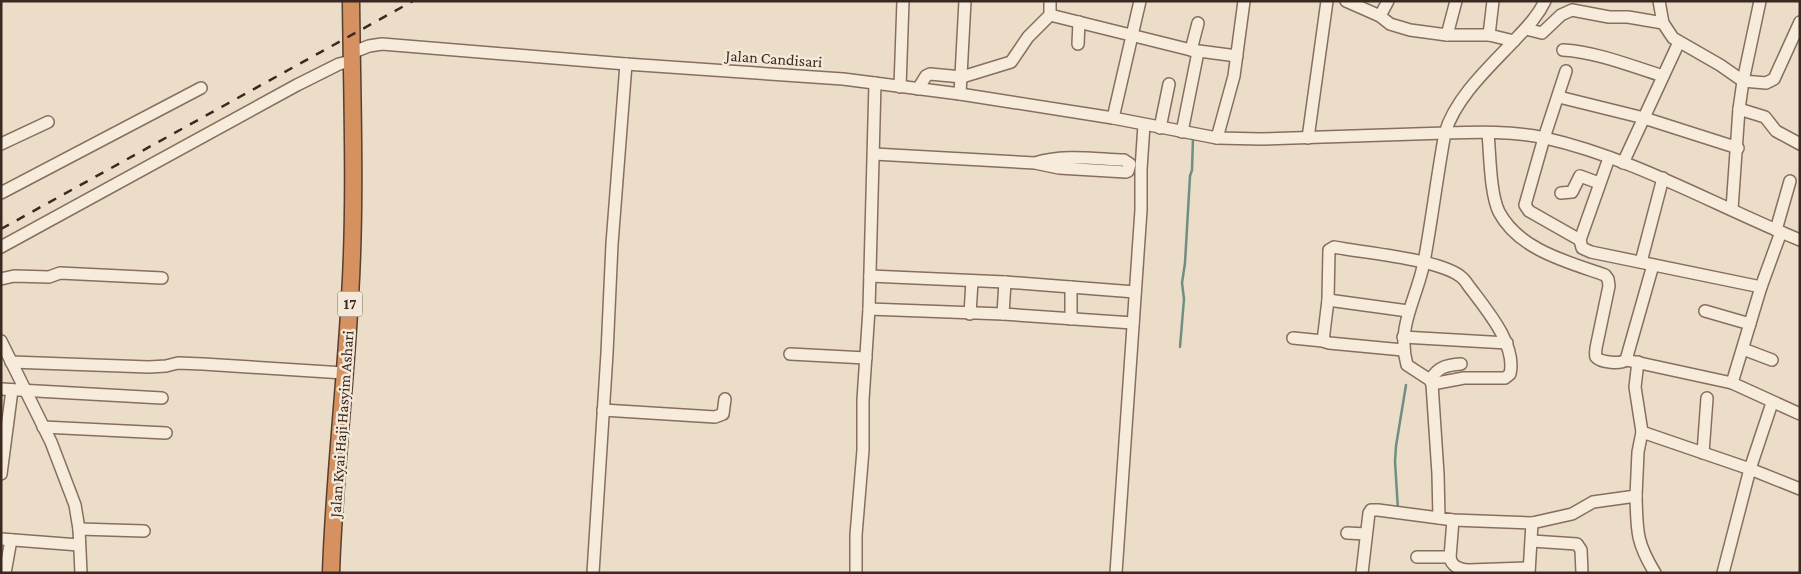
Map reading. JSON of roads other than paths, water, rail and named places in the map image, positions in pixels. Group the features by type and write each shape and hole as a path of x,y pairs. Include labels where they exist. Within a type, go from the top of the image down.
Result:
{"highway":[{"name":"Jalan Kyai Haji Hasyim Ashari","path":"331,573 352,252 351,1"}],"street":[{"path":"900,87 903,1"},
{"path":"961,85 965,1"},
{"path":"918,89 926,76 930,74 961,85 1011,62 1028,37 1050,15 1050,1"},
{"path":"1112,118 1140,1"},
{"path":"1217,138 1234,76 1244,1"},
{"path":"1308,138 1327,1"},
{"path":"1346,1 1380,16 1398,28 1447,35 1489,35 1514,41"},
{"path":"1380,16 1388,1"},
{"path":"1447,35 1456,1"},
{"path":"1489,35 1493,1"},
{"path":"1323,341 1328,300 1328,255 1332,248 1424,263 1446,269 1461,277 1486,309 1507,343 1510,353 1510,374 1505,378 1464,378 1431,382 1407,365 1403,350 1403,337 1408,311 1415,295 1424,263 1449,121 1458,104 1526,29 1538,14 1545,1"},
{"path":"1660,1 1663,23 1669,33 1680,42 1743,81 1766,84 1774,79 1800,22"},
{"path":"1732,210 1738,148 1739,109 1760,1"},
{"path":"1526,29 1542,33 1561,14 1572,10 1609,17 1628,17 1663,23"},
{"path":"1050,15 1194,51 1237,56"},
{"path":"1078,44 1079,22"},
{"path":"1188,133 1198,23"},
{"path":"1623,163 1680,42"},
{"name":"Jalan Candisari","path":"1,247 369,46 382,44 843,79 918,89 961,85 1144,125 1217,138 1308,138 1446,133 1488,133 1544,138 1609,158 1663,178 1800,240"},
{"path":"1563,50 1592,55 1663,76"},
{"path":"592,573 612,244 626,64"},
{"path":"1566,71 1525,205 1529,211 1580,240"},
{"path":"856,573 856,535 863,450 863,400 869,309 875,83"},
{"path":"1160,128 1169,84"},
{"path":"1,192 201,88"},
{"path":"1559,97 1644,118 1738,148"},
{"path":"1739,109 1765,117 1776,131 1800,144"},
{"path":"1,144 48,122"},
{"path":"1116,573 1141,210 1135,168 1144,125"},
{"path":"1488,133 1494,191 1499,211 1512,230 1534,246 1605,275 1608,279 1609,286 1596,348 1598,358 1622,363 1632,361 1732,383 1772,403 1800,414"},
{"path":"874,154 1035,163 1047,159 1062,158 1124,160 1135,168"},
{"path":"1609,158 1580,240 1582,248 1653,266 1761,287"},
{"path":"1560,193 1572,192 1580,176 1599,183"},
{"path":"1641,262 1663,178"},
{"path":"1732,383 1778,231 1790,181"},
{"path":"1653,266 1632,361 1642,432 1638,452 1636,496 1638,538 1641,548 1655,573"},
{"path":"1,279 14,276 49,277 60,273 162,278"},
{"path":"870,276 1005,282 1134,292"},
{"path":"970,314 972,281"},
{"path":"1003,314 1005,282"},
{"path":"1071,287 1071,319"},
{"path":"1328,300 1408,311"},
{"path":"869,309 1003,314 1133,323"},
{"path":"1705,311 1750,324"},
{"path":"1403,337 1507,343"},
{"path":"1293,338 1403,350"},
{"path":"1,340 43,427 71,492 79,529 81,573"},
{"path":"1743,349 1772,360"},
{"path":"790,354 866,358"},
{"path":"12,362 150,367 178,363 344,373"},
{"path":"1439,518 1438,474 1431,382 1435,371 1440,368 1446,365 1461,364"},
{"path":"1,474 6,389 162,398"},
{"path":"1703,453 1707,398"},
{"path":"603,410 715,417 723,414 725,399"},
{"path":"1723,573 1750,469 1772,403"},
{"path":"43,427 166,434"},
{"path":"1642,432 1750,469 1800,489"},
{"path":"1362,573 1369,513 1373,510 1453,520 1532,523 1572,514 1593,502 1636,496"},
{"path":"1453,520 1450,557 1454,565 1464,570 1529,570 1532,523"},
{"path":"79,529 144,531"},
{"path":"1347,532 1366,534"},
{"path":"5,573 6,539 79,545"},
{"path":"1532,540 1577,544 1582,550 1582,573"},
{"path":"1417,557 1450,557"}],"waterway":[{"path":"1180,347 1184,299 1182,283 1193,138"},
{"path":"1398,510 1395,461 1406,385"}],"railway":[{"path":"1,229 413,1"}]}
